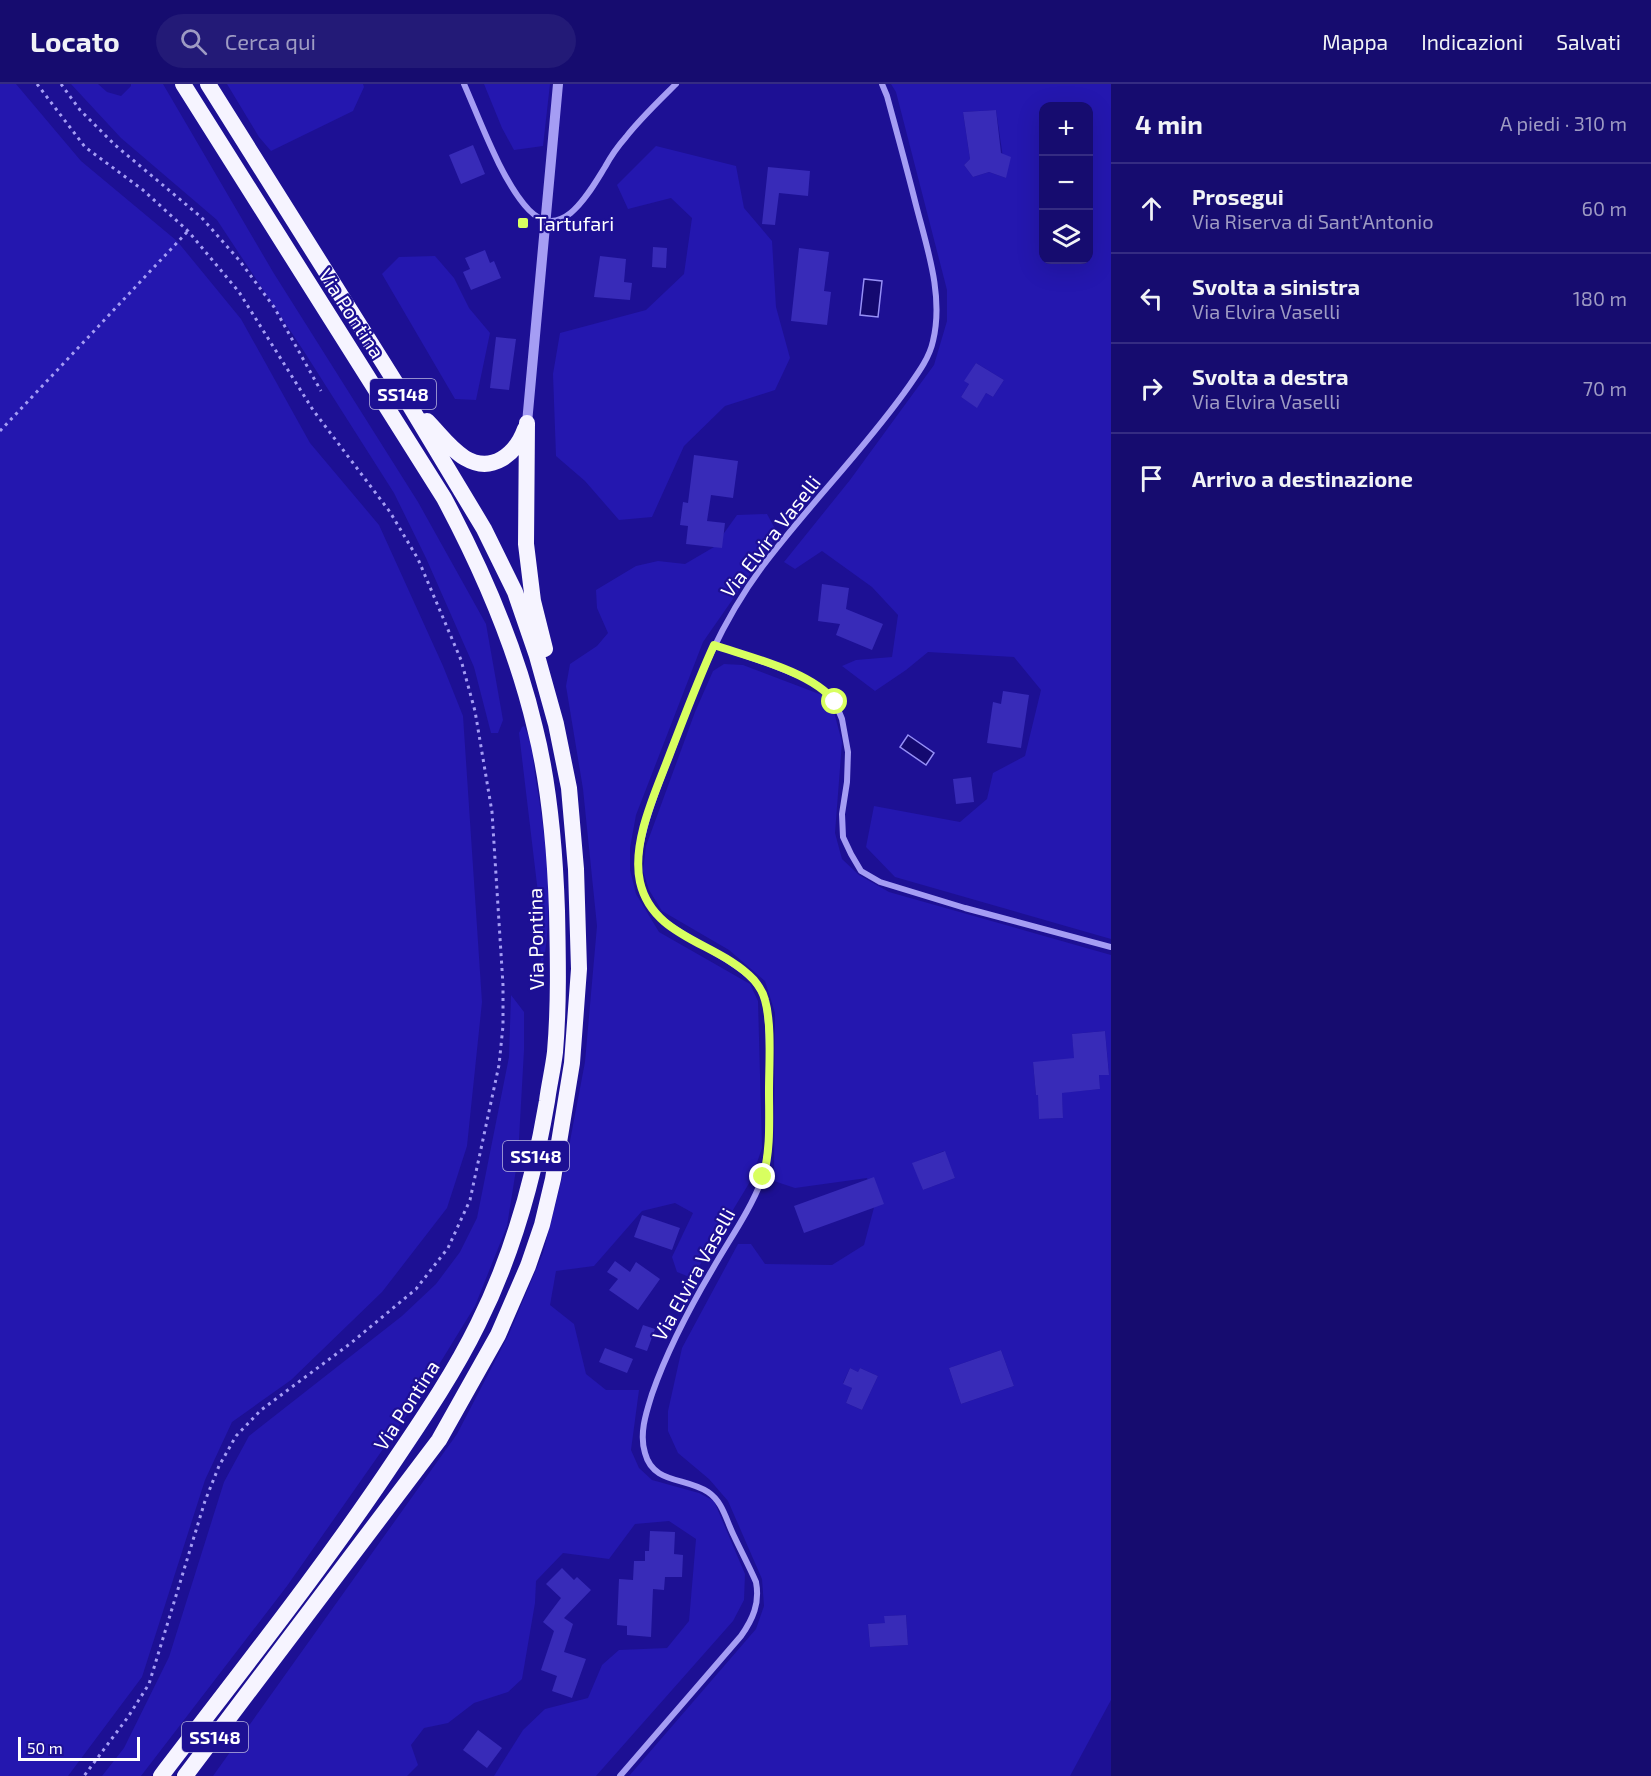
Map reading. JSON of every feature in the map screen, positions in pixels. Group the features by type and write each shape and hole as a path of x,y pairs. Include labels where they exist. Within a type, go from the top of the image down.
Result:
{"highway":[{"name":"Via Pontina","path":"161,1776 355,1521 454,1370 479,1322 520,1219 541,1134 555,1054 558,973 556,881 548,790 535,728 517,665 495,602 468,542 439,489 183,84"},
{"name":"Via Pontina","path":"185,1776 439,1440 498,1335 528,1266 542,1225 557,1158 572,1062 579,969 576,869 568,788 556,724 537,656 514,592 484,529 404,396 208,84"},
{"path":"404,396 451,446 465,458 473,461 491,462 504,458 520,441 527,423"},
{"path":"527,423 526,522 529,574 535,613 548,660 556,724"}],"street":[{"path":"464,84 500,165 519,198 534,214 545,220 562,218 576,209 586,198 626,136 676,84"},
{"path":"527,423 558,84"},
{"name":"Via Elvira Vaselli","path":"620,1776 741,1636 753,1618 758,1591 717,1501 711,1494 699,1487 666,1477 653,1470 646,1459 643,1447 645,1421 663,1365 709,1273 754,1199 763,1177 767,1153 769,1049 766,1004 762,991 747,974 681,934 662,920 651,908 644,895 639,872 639,852 650,808 700,676 738,602 765,564 887,417 925,361 934,339 936,302 930,261 882,84"},
{"path":"714,645 807,679 825,690 835,702 842,719 848,752 847,782 842,814 843,837 861,871 890,886 1111,947"}],"path":[{"path":"37,84 85,147 143,190 188,231 239,292 313,410 390,512 418,559 461,660 475,711 492,812 503,985 500,1065 470,1200 448,1248 416,1289 351,1343 261,1410 236,1436 219,1466 205,1501 149,1684 128,1717 84,1776"},
{"path":"61,84 80,110 115,145 201,217 239,260 274,307 321,391"},
{"path":"0,430 188,231"}],"shaded area":[{"path":"0,84 16,84 81,161 177,241 241,319 310,443 379,525 443,666 463,716 482,1002 467,1146 447,1208 382,1292 291,1380 232,1422 205,1480 142,1677 68,1776 0,1776"},
{"path":"71,84 98,84 107,92 121,96 131,84 163,84 273,272 418,502 486,624 503,720 498,733 491,733 474,667 426,558 394,493 305,353 217,220 121,138"},
{"path":"227,84 363,84 364,87 353,111 271,151 259,137"},
{"path":"484,84 550,84 543,146 514,150 502,128"},
{"path":"891,84 1111,84 1111,939 895,877 866,847 874,806 960,822 987,799 993,773 1025,756 1041,690 1014,657 928,652 875,691 842,666 856,660 892,657 898,615 872,587 822,551 795,569 784,562 850,480 934,365 947,321 947,290 896,92","holes":["996,110 1006,178 989,172 973,177 964,165 970,159 963,112","976,363 1004,380 993,397 986,393 977,407 961,397 969,384 965,381"]},
{"path":"656,146 736,166 744,208 772,241 776,307 790,358 775,390 725,406 684,446 652,517 619,520 585,481 556,456 553,374 560,333 646,310 684,274 692,218 671,198 628,209 617,185"},
{"path":"435,256 454,278 469,308 490,333 476,400 455,399 382,274 399,257"},
{"path":"864,279 882,281 878,317 860,315"},
{"path":"767,514 778,534 703,642 636,815 630,848 630,870 636,894 659,932 750,984 758,1001 762,1148 751,1180 692,1278 677,1272 672,1257 693,1213 675,1203 642,1211 594,1266 556,1271 550,1305 574,1324 586,1374 606,1390 639,1390 631,1450 639,1468 652,1480 699,1493 714,1501 745,1574 744,1600 733,1621 596,1776 494,1776 523,1730 545,1709 588,1698 602,1665 619,1650 667,1648 689,1621 696,1539 669,1521 635,1524 609,1559 563,1553 536,1581 535,1603 522,1679 508,1692 474,1703 448,1723 424,1728 411,1745 418,1765 407,1776 213,1776 457,1434 509,1334 543,1253 566,1162 585,1062 597,926 583,789 566,686 570,664 597,646 608,633 597,608 596,590 636,566 658,561 685,564 714,547 737,515"},
{"path":"724,664 743,665 822,695 834,712 842,742 835,833 842,859 859,875 889,892 1111,955 1111,1700 1070,1776 629,1776 756,1629 764,1606 762,1579 728,1501 709,1479 678,1453 668,1431 668,1411 682,1348 738,1244 751,1244 765,1264 832,1265 864,1245 876,1200 867,1178 795,1188 774,1181 775,1013 765,981 729,950 662,911 649,890 643,871 646,846 695,712 713,671","holes":["1105,1031 1109,1074 1099,1075 1100,1089 1036,1095 1033,1062 1075,1064 1072,1034","1062,1099 1063,1118 1039,1119 1039,1100","944,1151 955,1178 923,1190 913,1163","1001,1350 1014,1386 961,1404 949,1368","850,1368 858,1372 860,1368 878,1376 862,1410 846,1403 852,1388 843,1383","906,1615 908,1645 870,1647 868,1624 885,1623 885,1616"]},
{"path":"524,726 532,750 548,875 547,936 541,967 540,910 519,733"},
{"path":"908,735 934,753 926,765 900,747"},
{"path":"511,995 524,1012 518,1157 507,1226 475,1306 416,1402 287,1586 141,1776 102,1776 124,1748 169,1657 224,1482 249,1436 402,1316 436,1284 460,1252 477,1218 509,1057"}],"building":[{"path":"996,110 1001,153 1011,157 1006,178 989,172 973,177 964,165 970,159 963,112"},
{"path":"473,145 485,174 461,184 449,155"},
{"path":"768,167 810,171 808,196 779,193 775,225 762,224"},
{"path":"653,247 667,248 666,268 652,267"},
{"path":"799,248 829,252 824,291 831,292 827,325 791,321"},
{"path":"485,250 490,263 494,261 501,278 471,290 463,272 470,269 465,258"},
{"path":"600,256 626,259 624,282 632,283 630,300 594,297"},
{"path":"496,337 516,339 509,390 490,388"},
{"path":"976,363 1004,380 993,397 986,393 977,408 961,397 969,384 964,381"},
{"path":"694,455 738,461 733,498 711,495 707,521 725,523 722,548 686,544 688,526 680,525 683,502 688,503"},
{"path":"822,584 849,588 846,609 883,624 872,650 836,635 840,624 818,621"},
{"path":"1003,691 1029,695 1021,748 987,743 993,702 1001,704"},
{"path":"971,777 974,802 956,804 953,779"},
{"path":"1105,1031 1109,1075 1099,1075 1100,1089 1062,1093 1063,1118 1039,1119 1033,1062 1074,1058 1072,1034"},
{"path":"945,1151 955,1178 923,1190 912,1163"},
{"path":"874,1177 884,1204 804,1233 794,1206"},
{"path":"642,1215 680,1228 672,1250 634,1237"},
{"path":"615,1261 630,1272 636,1262 660,1279 638,1310 609,1290 618,1279 607,1272"},
{"path":"643,1325 655,1329 647,1351 635,1347"},
{"path":"605,1348 633,1359 627,1373 599,1362"},
{"path":"1001,1350 1014,1386 961,1404 949,1368"},
{"path":"850,1368 858,1372 860,1368 878,1376 862,1410 846,1403 852,1388 843,1384"},
{"path":"650,1531 675,1532 674,1554 683,1555 682,1577 665,1577 664,1590 653,1589 651,1637 627,1635 627,1626 617,1625 619,1579 633,1580 634,1561 645,1561 645,1551 649,1551"},
{"path":"562,1568 574,1580 577,1577 591,1590 564,1618 573,1624 564,1652 586,1659 572,1698 552,1691 557,1676 541,1670 554,1631 543,1622 561,1598 546,1584"},
{"path":"906,1615 908,1645 870,1647 868,1624 885,1623 884,1616"},
{"path":"478,1730 502,1748 487,1768 463,1750"}],"place":[{"name":"Tartufari","path":"523,223"}],"route":[{"path":"763,1177 768,1141 769,1049 767,1010 762,991 747,974 673,929 657,916 642,891 639,852 650,808 714,645 807,679 825,690 835,702"}]}
